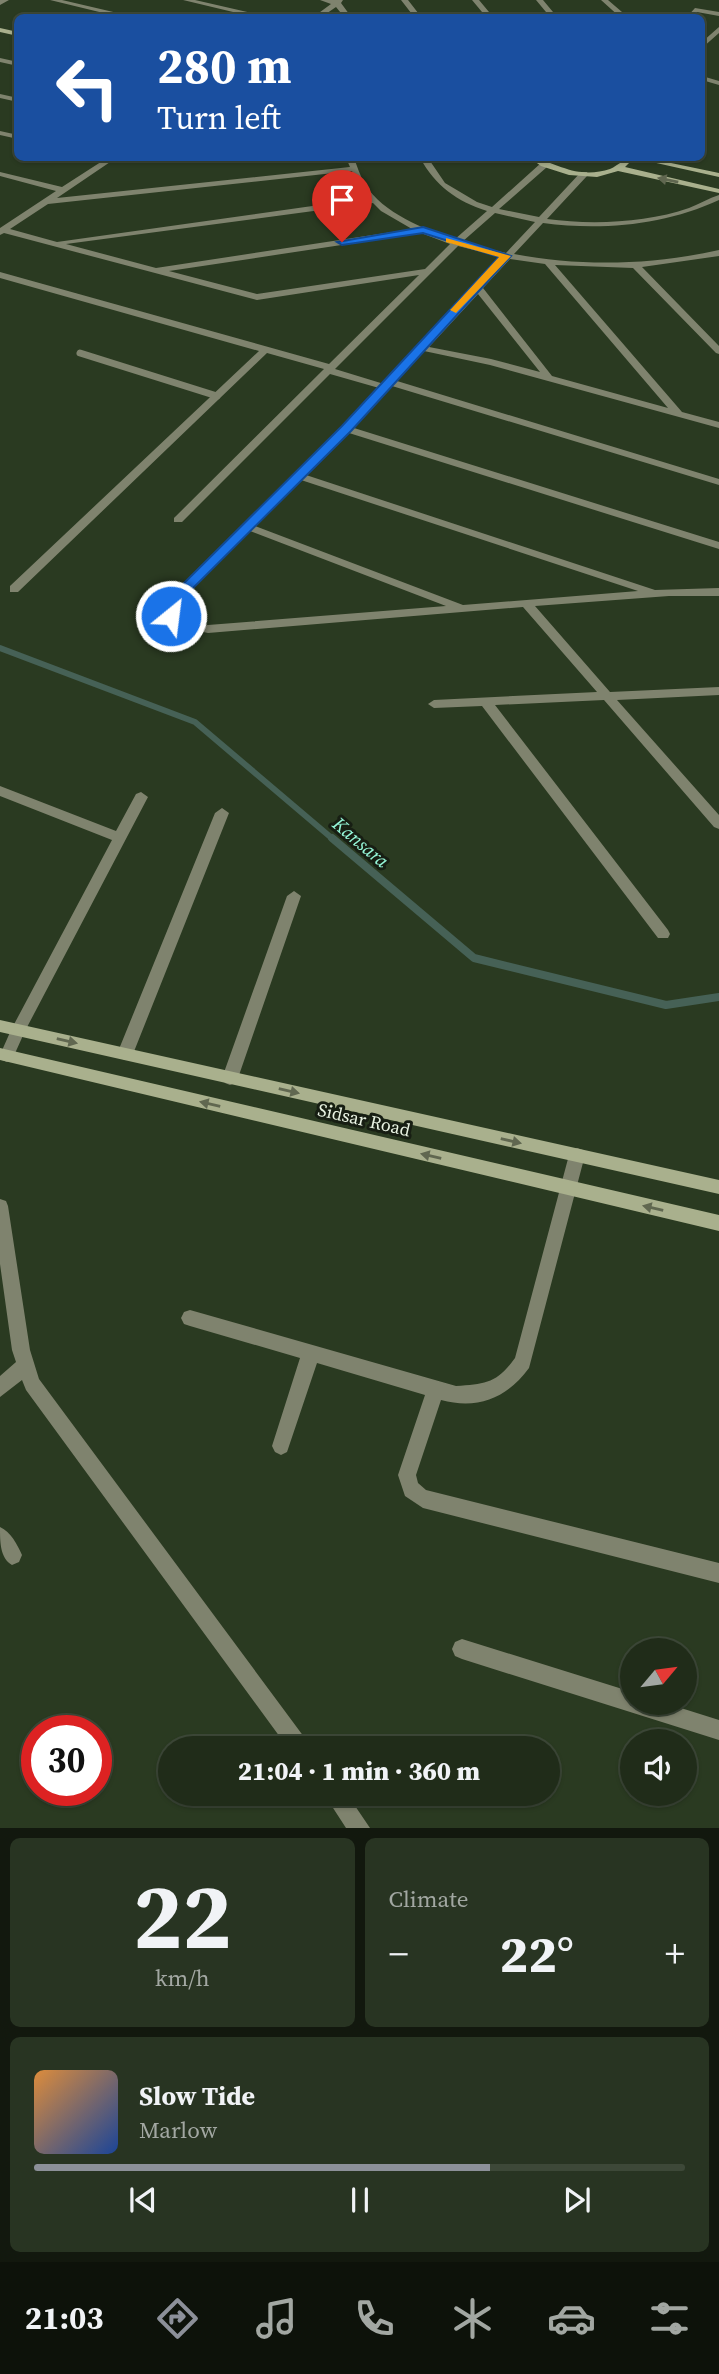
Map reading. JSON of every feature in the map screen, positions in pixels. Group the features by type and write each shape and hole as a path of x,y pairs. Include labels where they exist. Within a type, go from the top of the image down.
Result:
{"main road":[{"path":"538,161 544,165 584,174 617,168 719,191"},
{"path":"617,168 626,161"},
{"path":"652,161 719,175"},
{"name":"Sidsar Road","path":"0,1026 719,1187"},
{"name":"Sidsar Road","path":"4,1055 719,1223"}],"street":[{"path":"0,3 6,0"},
{"path":"53,0 75,2 121,14"},
{"path":"186,0 251,14"},
{"path":"323,0 340,1"},
{"path":"404,0 416,14"},
{"path":"475,0 487,14"},
{"path":"539,0 551,14"},
{"path":"604,0 621,14"},
{"path":"692,14 705,0"},
{"path":"321,14 340,1"},
{"path":"695,10 719,14"},
{"path":"705,48 719,29"},
{"path":"1,228 13,224 105,161"},
{"path":"350,161 352,169 374,200 423,230 456,243 506,256 548,262 635,265 718,254"},
{"path":"426,161 437,178 451,190 494,210 539,221 602,225 651,222 683,214 719,197"},
{"path":"178,520 427,271 544,165"},
{"path":"45,202 352,169"},
{"path":"0,174 62,190"},
{"path":"584,174 346,429 174,600 171,616 179,623 208,628 658,593 719,592"},
{"path":"52,244 374,200"},
{"path":"1,228 52,244 257,297 427,271"},
{"path":"153,271 423,230"},
{"path":"548,262 679,414"},
{"path":"635,265 719,351"},
{"path":"0,275 719,482"},
{"path":"477,287 549,378"},
{"path":"421,348 549,378 719,425"},
{"path":"14,589 265,350"},
{"path":"346,429 719,546"},
{"path":"299,476 658,593"},
{"path":"248,527 466,610"},
{"path":"526,604 719,824"},
{"path":"435,704 719,691"},
{"path":"486,702 663,934"},
{"path":"0,791 120,838"},
{"path":"4,1055 141,797"},
{"path":"125,1054 222,813"},
{"path":"230,1078 294,896"},
{"path":"190,1318 456,1395 490,1394 510,1381 523,1362 577,1155"},
{"path":"0,1206 25,1366 41,1397 291,1736"},
{"path":"281,1446 311,1353"},
{"path":"0,1388 25,1366"},
{"path":"436,1389 407,1475 408,1486 423,1499 719,1573"},
{"path":"0,1537 12,1555"},
{"path":"462,1649 620,1699"},
{"path":"671,1715 719,1730"},
{"path":"343,1806 359,1828"}],"lane":[{"path":"80,353 217,396"}],"waterway":[{"name":"Kansara","path":"0,648 195,722 334,840"},
{"name":"Kansara","path":"332,838 474,958 666,1005 719,997"}],"slow traffic":[{"path":"450,240 506,256 456,310"}],"route":[{"path":"171,616 174,600 346,429 506,256 456,243 423,230 342,242"}]}
